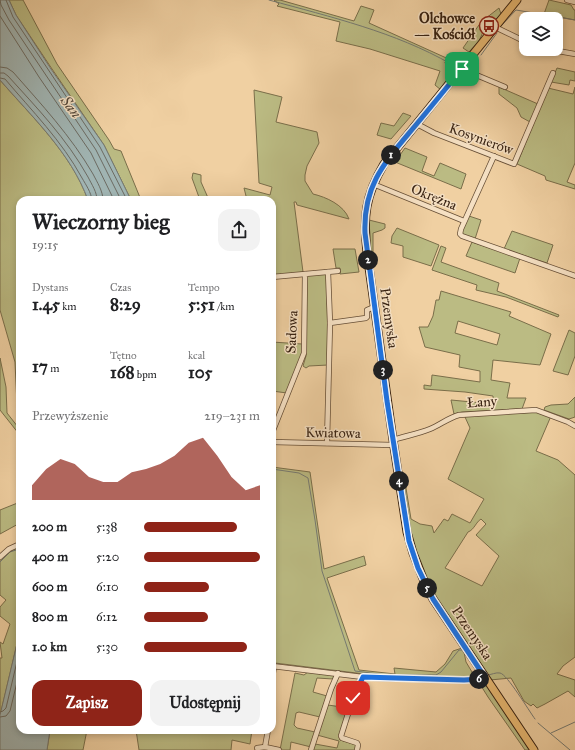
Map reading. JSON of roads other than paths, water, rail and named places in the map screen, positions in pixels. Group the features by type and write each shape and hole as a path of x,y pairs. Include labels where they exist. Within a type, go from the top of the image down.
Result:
{"main road":[{"name":"Przemyska","path":"516,0 436,103 416,124 384,164 373,184 365,216 365,227 374,308 393,442 407,532 415,561 433,599 534,750"}],"street":[{"path":"566,0 575,2"},
{"path":"495,27 519,39"},
{"path":"563,52 575,54"},
{"path":"462,69 504,87"},
{"name":"Kosynierów","path":"416,124 434,133 512,164 515,163 553,73"},
{"name":"Okrężna","path":"373,184 464,222 494,156"},
{"path":"464,222 460,234 462,236 575,276"},
{"path":"276,277 338,271"},
{"path":"327,443 330,323 328,272"},
{"name":"Sadowa","path":"276,423 304,353 305,274"},
{"path":"330,323 366,318 367,310 374,308"},
{"name":"Łany","path":"393,442 432,428 452,417 459,415 536,410 545,412 575,426"},
{"name":"Kwiatowa","path":"276,442 393,442"},
{"path":"0,557 9,549 16,546"},
{"path":"276,666 363,677 464,680 480,679 484,676"},
{"path":"311,750 331,688 338,673"},
{"path":"357,750 357,743 342,738 341,736 353,698 363,677"},
{"path":"265,747 267,734"},
{"path":"257,748 265,747 279,750"}],"water":[{"name":"San","path":"0,0 9,0 16,15 51,69 104,145 129,196 86,196 72,167 50,136 0,80"},
{"path":"16,648 16,734 49,734 47,750 0,750 0,715"}],"waterway":[{"path":"269,0 339,19 385,34 408,43 451,64 457,62 464,54"},
{"path":"500,27 516,10 575,20"},
{"path":"481,55 497,33"},
{"path":"276,470 299,473 308,478 322,571 355,671 387,675 436,675 441,672 459,650 462,650"},
{"path":"0,562 10,552 16,550"},
{"path":"471,649 479,662"},
{"path":"487,675 500,673 508,679 535,719"},
{"path":"551,733 575,722"},
{"path":"538,723 570,750"}],"place":[{"name":"Olchowce — Kościół","path":"489,26"}]}
